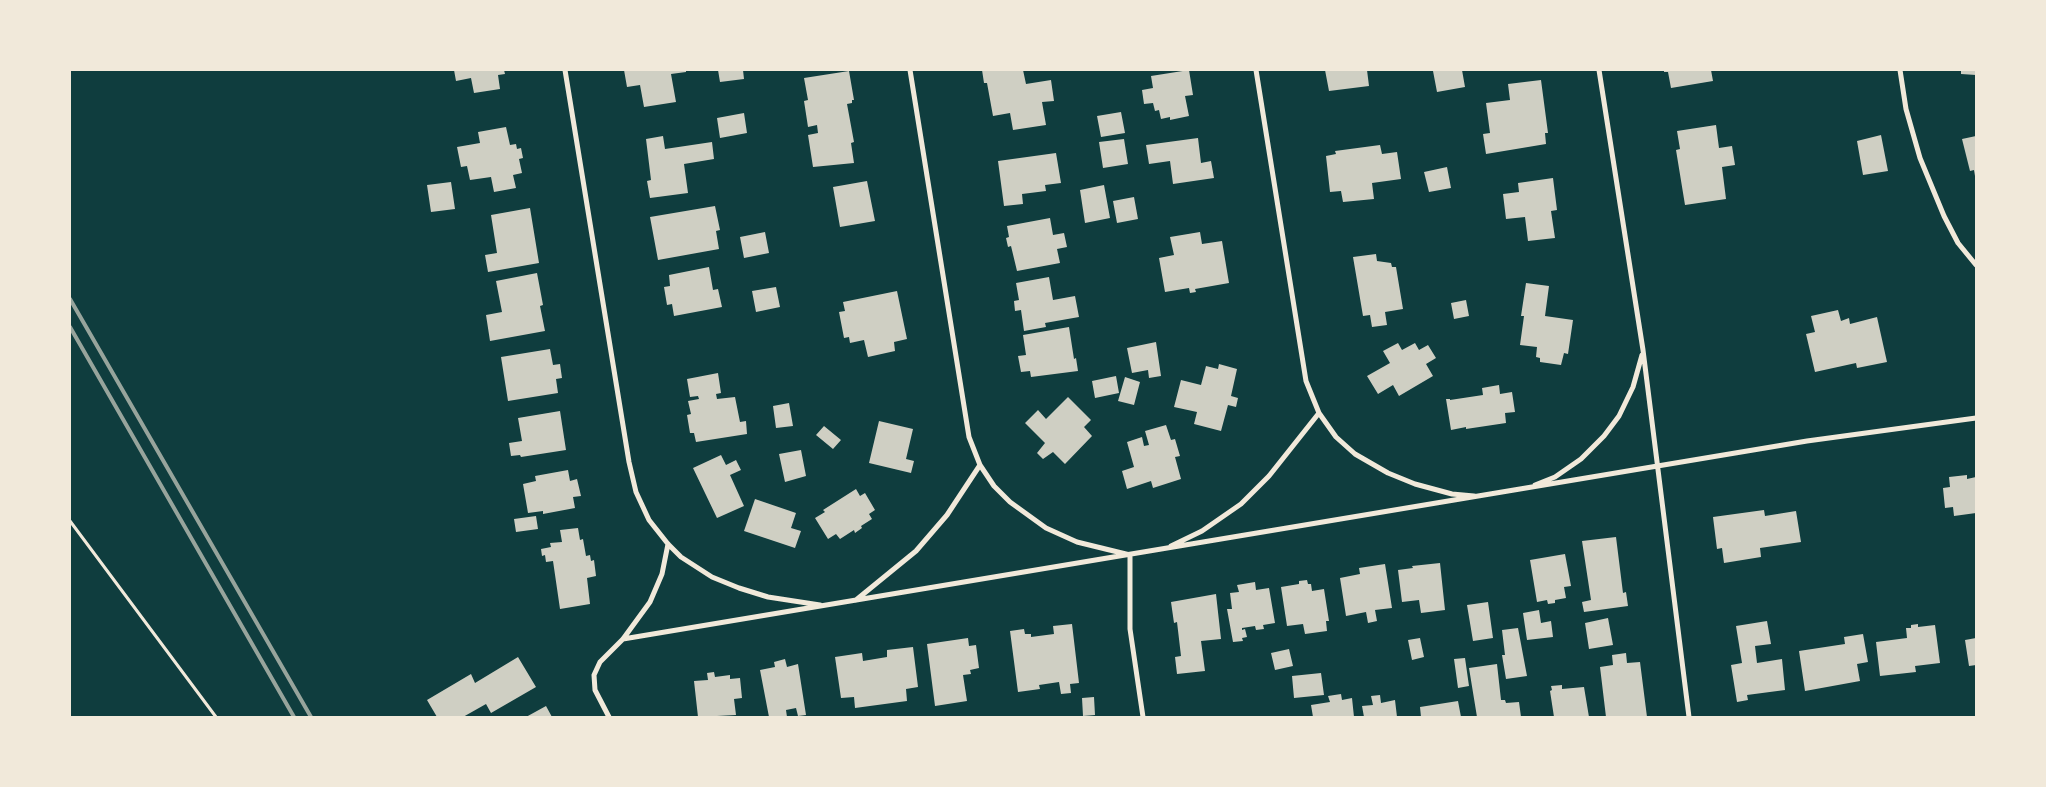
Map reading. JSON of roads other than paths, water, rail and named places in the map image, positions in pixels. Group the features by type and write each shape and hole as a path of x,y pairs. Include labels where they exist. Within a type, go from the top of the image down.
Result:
{"street":[{"path":"565,70 629,462 636,492 642,506 649,520 668,544 681,557 712,577 768,597 825,606"},
{"path":"910,70 969,437 980,465 994,486 1010,502 1046,528 1077,542 1130,555"},
{"path":"1256,70 1306,381 1319,413 1336,437 1355,454 1388,473 1416,484 1452,494 1482,496"},
{"path":"1599,70 1643,350 1689,717"},
{"path":"1900,70 1906,108 1920,158 1944,216 1958,243 1976,265"},
{"path":"1526,489 1555,476 1581,459 1604,436 1619,416 1633,387 1643,350"},
{"path":"1166,549 1202,531 1241,504 1269,476 1319,413"},
{"path":"623,639 1807,441 1976,418"},
{"path":"854,601 916,551 947,516 980,465"},
{"path":"609,717 595,690 594,675 600,662 623,639 650,602 662,574 668,544"},
{"path":"1130,555 1130,629 1143,717"}],"railway":[{"path":"70,299 311,717"},
{"path":"70,327 294,717"}]}
